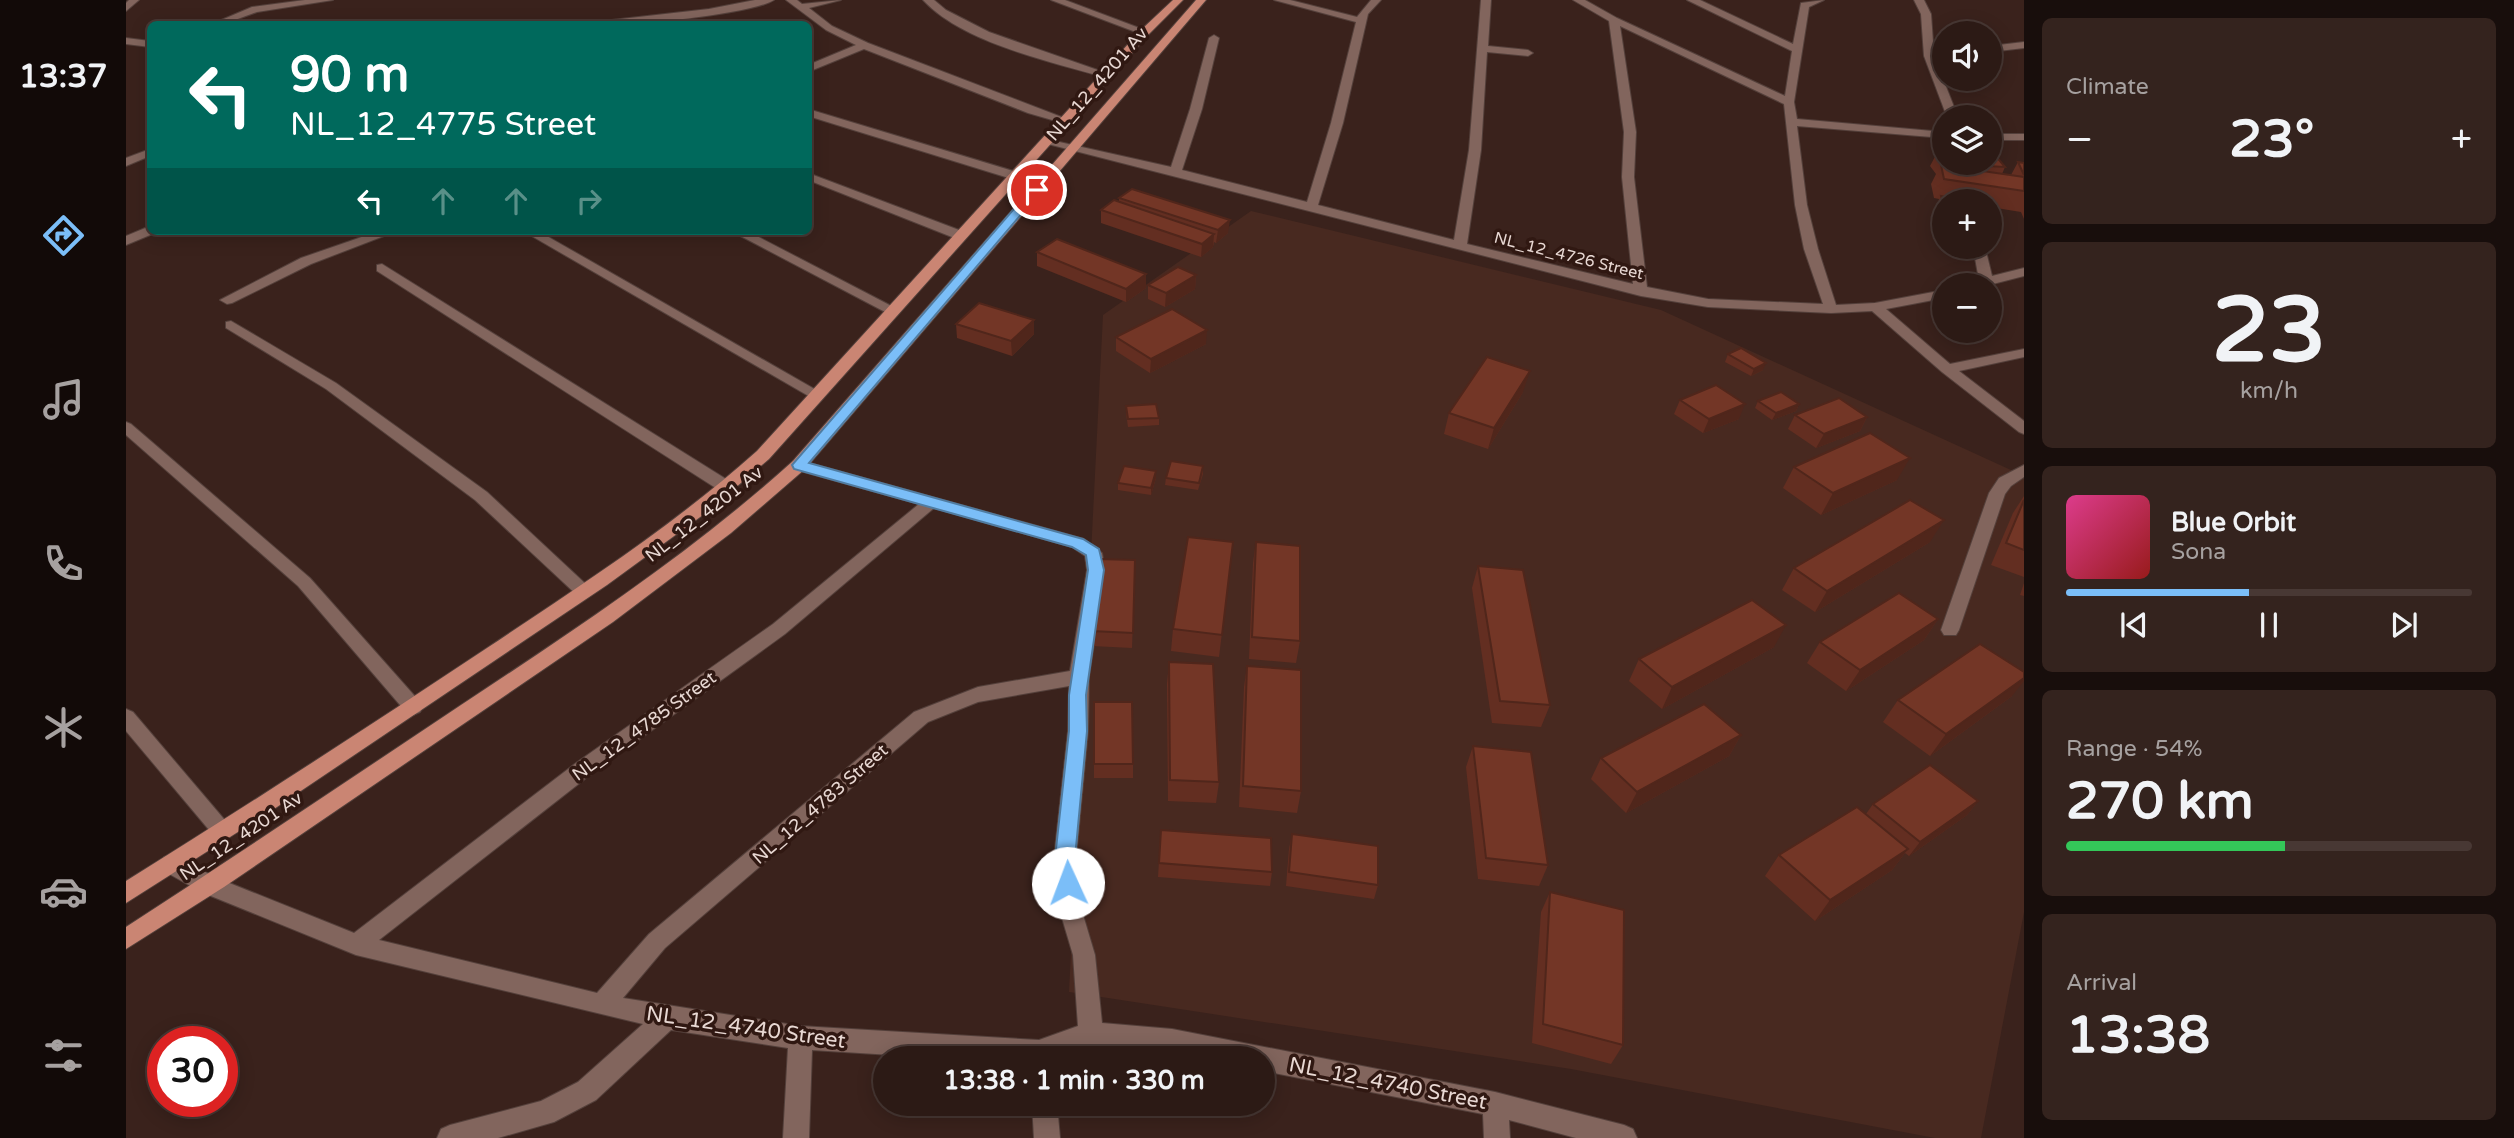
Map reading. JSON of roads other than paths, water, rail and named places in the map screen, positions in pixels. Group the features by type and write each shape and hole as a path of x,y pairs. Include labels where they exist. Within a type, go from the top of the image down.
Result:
{"main road":[{"name":"NL_12_4201 Av","path":"126,893 412,708 584,592 728,488 763,455 1145,32 1178,0"},
{"name":"NL_12_4201 Av","path":"126,939 635,596 759,503 799,465 1201,0"}],"street":[{"path":"126,8 134,0"},
{"path":"255,9 264,0"},
{"path":"225,21 255,9 328,0"},
{"path":"630,21 709,12 769,0"},
{"path":"791,0 829,28 864,45 1032,111 1066,121"},
{"path":"801,7 836,0"},
{"path":"928,0 936,9 956,21 1042,55 1107,75"},
{"path":"1056,0 1145,32"},
{"path":"1279,0 1363,21"},
{"path":"1311,208 1337,123 1363,13 1376,0"},
{"path":"1460,245 1475,149 1486,0"},
{"path":"1580,1 1597,0"},
{"path":"1692,0 1798,50"},
{"path":"1819,0 1804,5 1788,102 1806,227 1831,309"},
{"path":"1919,0 1926,14 1929,57 1948,105"},
{"path":"1580,1 1614,20 1788,102"},
{"path":"709,12 716,21"},
{"path":"1614,20 1630,132 1628,177 1641,292"},
{"path":"1175,172 1196,109 1214,38"},
{"path":"126,41 147,44"},
{"path":"812,67 864,45"},
{"path":"2002,49 2024,46"},
{"path":"1484,49 1528,53"},
{"path":"812,112 1016,176"},
{"path":"1792,122 1932,134"},
{"path":"2002,137 2024,137"},
{"name":"NL_12_4726 Street","path":"1046,142 1175,172 1641,292 1709,303 1831,309 1875,307 1932,296"},
{"path":"126,162 147,153"},
{"path":"812,178 962,236"},
{"path":"126,241 147,231"},
{"path":"227,300 306,261 380,235"},
{"path":"536,235 817,395"},
{"path":"745,235 894,311"},
{"path":"382,268 728,488"},
{"path":"2002,278 2024,272"},
{"path":"2008,277 2024,289"},
{"path":"1875,307 1947,369 2024,429"},
{"path":"232,325 331,386 481,496 584,592"},
{"path":"1947,369 2024,353"},
{"path":"126,427 304,582 412,708"},
{"path":"799,465 929,504 1077,543 1093,553 1096,570 1079,677 1078,731 1065,858 1070,908 1084,955 1091,1032"},
{"path":"1950,630 1997,493 2005,482 2024,470"},
{"name":"NL_12_4785 Street","path":"356,945 583,769 779,629 929,504"},
{"name":"NL_12_4783 Street","path":"602,1005 657,941 921,717 945,703 973,695 1079,677"},
{"path":"126,717 222,831"},
{"name":"NL_12_4740 Street","path":"172,864 209,885 356,945 602,1005 667,1018 800,1038 912,1046"},
{"path":"450,1138 545,1113 587,1091 667,1018"},
{"name":"NL_12_4740 Street","path":"1059,1046 1091,1032 1172,1041 1495,1104 1624,1138"},
{"path":"796,1138 800,1038"},
{"path":"1495,1104 1497,1138"},
{"path":"1045,1116 1047,1138"}]}
